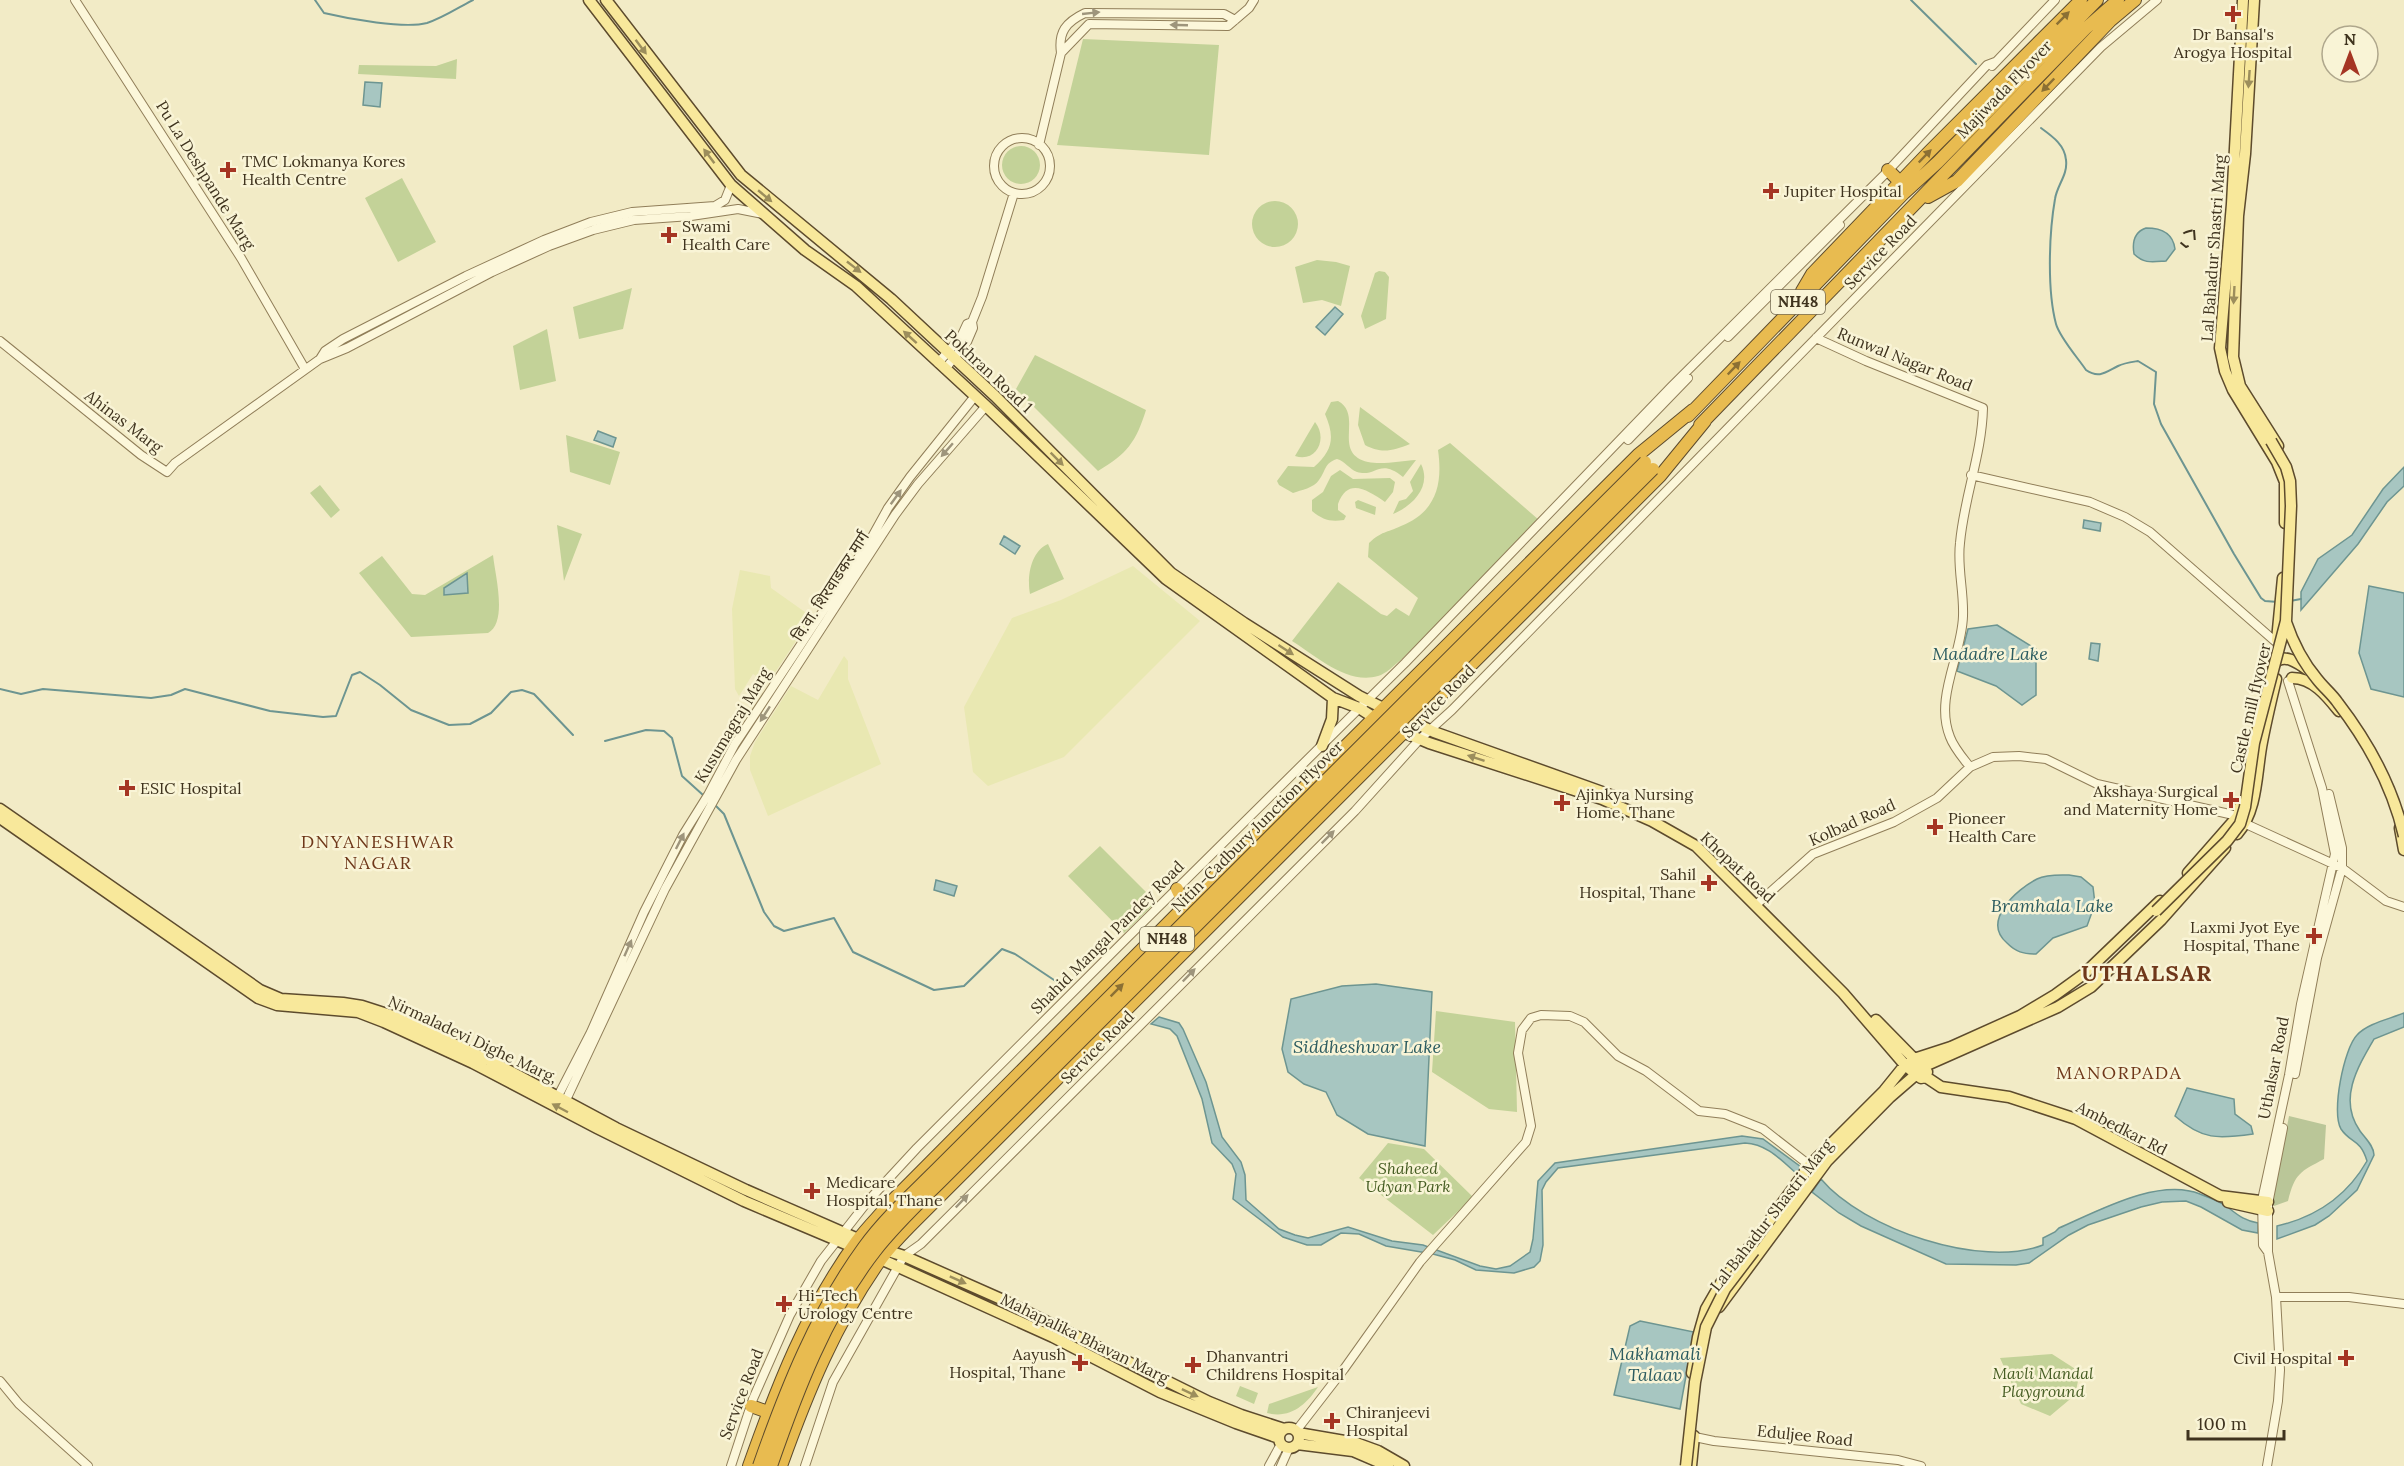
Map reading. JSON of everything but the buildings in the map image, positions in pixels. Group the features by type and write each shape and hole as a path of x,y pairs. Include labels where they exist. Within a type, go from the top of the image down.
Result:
{"highway":[{"path":"1893,179 2081,0"},
{"name":"Majiwada Flyover","path":"1916,204 2081,25 2097,0"},
{"name":"Majiwada Flyover","path":"1893,179 1938,162 2081,25 2118,0"},
{"path":"1916,204 1957,181 2110,21 2135,0"},
{"name":"NH48","path":"1649,466 1693,410 1790,310 1893,179"},
{"name":"NH48","path":"1649,466 1705,421 1916,204"},
{"path":"749,1466 796,1344 827,1287 856,1243 882,1212 1185,906 1638,455 1693,410"},
{"path":"781,1466 800,1411 824,1356 854,1301 884,1256 903,1233 1660,476 1705,421"},
{"name":"Nitin-Cadbury Junction Flyover","path":"759,1466 805,1348 836,1291 865,1246 937,1169 1649,466"},
{"name":"Nitin-Cadbury Junction Flyover","path":"771,1466 791,1408 815,1352 875,1251 930,1192 1649,466"},
{"path":"1177,889 1185,906"},
{"path":"882,1212 886,1228 903,1233"},
{"path":"751,1406 768,1412"}],"main road":[{"name":"Pokhran Road 1","path":"590,0 731,185 802,247 856,286 986,406 1166,579 1363,704 1375,718"},
{"name":"Pokhran Road 1","path":"606,0 732,166 768,200 864,275 1040,441 1171,573 1333,698 1385,709 1396,714"},
{"name":"Lal Bahadur Shastri Marg","path":"1682,1466 1712,1323 1718,1308 1827,1161 1890,1097 1922,1073 2058,1007 2091,987 2161,920 2242,820 2257,718 2275,670 2285,541 2285,482 2277,462 2238,399 2225,371 2220,348 2232,204 2243,0"},
{"name":"Lal Bahadur Shastri Marg","path":"2254,0 2245,154 2239,204 2233,357 2240,386 2284,454 2294,481 2296,499 2287,618 2292,661 2296,672 2290,680"},
{"name":"Castle mill flyover","path":"2064,997 2085,981 2227,841 2240,824 2245,807 2254,743 2287,618 2290,481 2286,467 2233,377 2222,316"},
{"path":"2226,330 2233,316"},
{"path":"1031,449 1040,441"},
{"name":"Castle mill flyover","path":"2287,618 2303,661 2337,701 2361,734 2374,758 2397,812 2404,836"},
{"path":"2404,825 2368,741 2341,703 2321,680 2292,661 2282,658 2275,670 2290,680 2299,678 2316,686 2343,717 2384,786 2399,826 2404,850"},
{"path":"1322,746 1332,719 1333,698"},
{"name":"Khopat Road","path":"1396,714 1430,730 1582,788 1652,820 1696,846 1759,902 1922,1073"},
{"name":"Khopat Road","path":"1375,718 1420,739 1582,788"},
{"name":"Nirmaladevi Dighe Marg,","path":"0,809 260,990 281,999 362,1005 562,1098 616,1128 839,1236"},
{"name":"Nirmaladevi Dighe Marg,","path":"0,818 258,998 277,1005 358,1012 417,1032"},
{"path":"1910,1062 1951,1047 2020,1016 2084,974 2242,820"},
{"path":"2050,998 2064,997"},
{"path":"2058,1007 2064,997"},
{"name":"Lal Bahadur Shastri Marg","path":"1691,1466 1692,1370 1706,1309 1721,1282 1810,1165 1910,1062"},
{"name":"Nirmaladevi Dighe Marg,","path":"487,1064 597,1128 744,1201 839,1236 884,1256"},
{"name":"Ambedkar Rd","path":"1922,1073 1941,1087 2008,1097 2076,1119 2220,1196 2229,1203 2265,1206"},
{"path":"1686,1466 1695,1382 1706,1327 1725,1289 1765,1234 1767,1221"},
{"path":"1765,1234 1776,1228"},
{"name":"Mahapalika Bhavan Marg","path":"884,1256 904,1256 1044,1327"},
{"name":"Mahapalika Bhavan Marg","path":"884,1256 897,1267 1044,1327 1289,1438 1353,1451 1388,1466"},
{"name":"Mahapalika Bhavan Marg","path":"1289,1438 1356,1443 1378,1451 1404,1466"}],"street":[{"name":"Pu La Deshpande Marg","path":"75,0 241,258 305,369"},
{"path":"1061,53 1084,27 1096,22 1228,26 1254,0"},
{"path":"1893,179 1987,65 1995,62 2055,0"},
{"name":"Service Road","path":"804,1466 833,1382 904,1256 921,1244 1380,784 1420,739 1452,710 2101,47 2157,0"},
{"path":"1040,145 1061,53 1059,39 1068,24 1085,13 1224,14 1235,20"},
{"path":"1015,140 1030,140 1040,145 1046,153 1050,162 1049,172 1045,182 1034,192 1014,193 1005,188 996,176 995,161 999,151 1006,144 1015,140"},
{"name":"Shahid Mangal Pandey Road","path":"839,1236 917,1148 1405,663 1799,257 1893,179"},
{"path":"394,318 466,276 554,236 591,222 632,212 716,206 725,200 731,185"},
{"path":"942,366 951,356 967,324 972,322 1014,193"},
{"path":"394,318 549,246 593,230 634,220 692,216 738,209 763,214"},
{"name":"Ahinas Marg","path":"0,341 132,447 167,472 305,369 394,318"},
{"name":"Runwal Nagar Road","path":"1816,338 1866,361 1983,408 1978,450 1971,475"},
{"name":"Kusumagraj Marg","path":"562,1098 644,912 683,835 708,795 735,744 865,554 904,485 975,396"},
{"name":"वि.वा. शिरवाडकर मार्ग","path":"717,795 736,760 865,554 918,484 986,406"},
{"path":"1970,767 1950,737 1945,705 1963,617 1960,543 1971,475 2090,502 2125,517 2150,532 2277,644"},
{"name":"Uthalsar Road","path":"2276,1297 2268,1252 2265,1206 2337,844 2315,755 2290,680"},
{"name":"Kolbad Road","path":"1759,902 1813,854 1894,822 1937,798 1970,767 1993,757 2019,756 2046,759 2097,784 2179,801 2242,820 2342,868"},
{"name":"Kusumagraj Marg","path":"562,1098 665,889 717,795"},
{"path":"2309,981 2342,868 2337,844"},
{"path":"2342,868 2386,901 2404,907"},
{"path":"1269,1466 1326,1394 1434,1244 1526,1142 1531,1126 1518,1053 1526,1022 1531,1018 1541,1015 1577,1018 1618,1056 1646,1071 1700,1111 1725,1114 1764,1129 1819,1173"},
{"name":"Service Road","path":"731,1466 751,1406 790,1315 821,1261 839,1236"},
{"path":"2266,1466 2278,1401 2280,1370 2276,1297 2349,1297 2404,1304"},
{"path":"0,1381 19,1404 88,1466"},
{"name":"Eduljee Road","path":"1690,1436 1714,1441 1899,1460 1921,1466"},
{"path":"1281,1466 1289,1438"}],"green space":[{"path":"1083,39 1219,45 1209,155 1057,145"},
{"path":"457,59 456,79 358,74 359,65 436,66"},
{"path":"1021,146 1035,151 1040,165 1035,179 1021,184 1007,179 1002,165 1007,151"},
{"path":"402,178 436,242 398,262 365,198"},
{"path":"1275,201 1284,202 1291,208 1297,215 1297,233 1291,240 1284,246 1275,247 1266,246 1259,240 1253,233 1252,224 1253,215 1259,208 1266,202"},
{"path":"1317,260 1350,266 1341,306 1322,300 1303,303 1295,267"},
{"path":"1385,272 1389,277 1386,319 1365,329 1361,316 1375,273"},
{"path":"632,288 623,329 579,339 573,307"},
{"path":"547,329 556,381 520,390 513,346"},
{"path":"1035,355 1146,410 1129,446 1116,459 1098,471 1016,389"},
{"path":"1338,401 1345,407 1348,415 1349,442 1351,451 1357,457 1368,462 1379,463 1416,460 1403,477 1395,471 1383,468 1363,473 1357,472 1337,459 1327,465 1317,483 1311,487 1293,493 1279,485 1277,481 1288,466 1314,467 1325,455 1331,436 1325,414 1331,402"},
{"path":"1360,407 1410,444 1387,450 1377,450 1365,445 1358,425"},
{"path":"1315,422 1320,435 1318,448 1309,456 1295,456"},
{"path":"566,435 620,452 610,485 570,472"},
{"path":"1450,443 1539,520 1401,660 1387,671 1378,676 1366,678 1332,668 1292,641 1338,582 1381,614 1387,616 1396,608 1409,616 1418,598 1368,557 1369,543 1381,534 1413,520 1429,505 1438,486 1438,450"},
{"path":"1421,464 1424,480 1419,494 1407,506 1393,514 1399,501 1406,499 1413,491 1410,482"},
{"path":"1340,470 1353,479 1390,478 1395,482 1393,492 1385,502 1365,490 1353,488 1342,496 1338,504 1338,510 1346,516 1344,520 1323,518 1312,511 1312,500 1323,492 1331,476"},
{"path":"320,485 340,510 331,518 310,493"},
{"path":"1358,500 1376,507 1375,515 1356,508 1355,502"},
{"path":"557,525 582,534 564,581"},
{"path":"1048,544 1064,579 1030,594 1031,566 1037,553"},
{"path":"493,555 499,609 494,627 488,633 411,637 359,573 382,556 412,594 425,595"},
{"path":"1133,566 1200,621 1064,757 988,786 973,772 964,707 1012,618 1061,600"},
{"path":"740,570 770,576 771,588 812,617 768,683 753,674 739,696 735,689 732,609"},
{"path":"844,656 848,661 848,679 881,764 768,816 750,770 750,756 755,742 791,686 818,700"},
{"path":"1100,846 1156,902 1124,933 1068,876"},
{"path":"1436,1011 1515,1022 1517,1112 1489,1109 1432,1072"},
{"path":"2289,1116 2326,1125 2324,1159 2300,1174 2293,1184 2288,1201 2274,1206 2273,1198"},
{"name":"Shaheed Udyan Park","path":"1388,1143 1424,1149 1473,1197 1433,1235 1359,1178"},
{"name":"Mavli Mandal Playground","path":"2052,1354 2080,1372 2075,1395 2050,1416 2021,1404 2000,1358"},
{"path":"1240,1386 1258,1393 1254,1404 1236,1396"},
{"path":"1318,1387 1297,1409 1283,1414 1267,1413 1269,1404"}],"water":[{"path":"365,82 382,83 380,107 363,105"},
{"path":"2146,228 2162,230 2172,239 2175,249 2166,261 2145,261 2134,254 2135,238"},
{"path":"1335,307 1343,314 1325,335 1316,327"},
{"path":"598,431 616,438 613,447 594,440"},
{"path":"2404,467 2404,486 2387,502 2358,544 2301,610 2301,592 2318,559 2352,535 2383,489"},
{"path":"2084,520 2101,523 2100,531 2083,528"},
{"path":"1004,536 1020,546 1015,554 1000,544"},
{"path":"467,573 468,593 444,595 444,588"},
{"path":"2369,586 2404,593 2404,697 2371,689 2359,653"},
{"name":"Madadre Lake","path":"1997,625 2036,649 2036,695 2022,705 1996,686 1957,671 1968,629"},
{"path":"2091,643 2100,644 2098,661 2089,659"},
{"name":"Bramhala Lake","path":"2069,875 2081,877 2093,887 2095,904 2087,926 2053,938 2036,954 2020,952 2010,946 2000,934 1998,925 2005,906 2020,890 2041,877"},
{"path":"936,880 957,886 954,896 934,890"},
{"name":"Siddheshwar Lake","path":"1376,984 1432,992 1425,1146 1368,1134 1337,1115 1326,1092 1304,1084 1288,1072 1282,1049 1291,999 1342,986"},
{"path":"2404,1013 2404,1027 2374,1039 2352,1084 2350,1096 2354,1119 2374,1152 2357,1190 2329,1216 2315,1225 2277,1239 2277,1226 2305,1217 2329,1203 2350,1185 2367,1161 2361,1148 2345,1134 2338,1121 2340,1081 2352,1042 2357,1035 2373,1024"},
{"path":"1159,1017 1179,1023 1183,1029 1206,1082 1222,1137 1241,1162 1245,1175 1246,1200 1279,1229 1295,1235 1308,1238 1348,1227 1392,1241 1423,1245 1480,1266 1496,1269 1510,1266 1530,1252 1538,1181 1555,1163 1742,1136 1763,1139 1801,1167 1797,1174 1767,1150 1745,1143 1558,1168 1542,1190 1543,1245 1540,1261 1534,1267 1514,1273 1476,1270 1455,1260 1433,1254 1386,1246 1359,1234 1341,1233 1321,1245 1307,1245 1283,1237 1233,1199 1236,1174 1232,1164 1212,1143 1202,1099 1177,1036 1170,1029 1151,1024"},
{"path":"2187,1088 2234,1099 2235,1114 2251,1126 2253,1134 2230,1137 2211,1136 2202,1134 2185,1124 2175,1116"},
{"path":"1821,1179 1840,1197 1865,1214 1893,1228 1924,1240 1988,1252 2017,1251 2043,1245 2043,1238 2092,1213 2129,1198 2166,1190 2184,1190 2217,1201 2244,1218 2258,1223 2258,1233 2242,1230 2186,1201 2162,1202 2088,1225 2069,1235 2029,1263 2016,1265 1946,1264 1861,1226 1839,1213 1812,1192"},
{"name":"Makhamali Talaav","path":"1640,1321 1694,1332 1680,1409 1614,1395 1630,1326"}],"waterway":[{"path":"315,0 324,13 405,25 433,21 473,0"},
{"path":"1911,0 1976,64"},
{"path":"2041,128 2061,145 2066,160 2055,199 2050,245 2051,295 2058,330 2086,370 2091,373 2102,374 2120,365 2138,361 2156,372 2154,404 2161,424 2261,598 2265,601 2278,602"},
{"path":"2290,601 2301,599"},
{"path":"0,689 21,694 43,689 151,698 171,695 185,689 270,711 323,717 336,716 352,675 360,672 411,710 449,725 470,724 491,713 511,692 522,690 534,694 573,735"},
{"path":"605,741 646,730 664,731 672,738 682,776 703,795"},
{"path":"716,806 724,814 764,912 774,926 784,931 834,918 853,952 934,990 964,986 1002,949 1015,954 1063,986"}],"railway":[{"path":"2194,230 2195,243 2186,247 2180,242 2181,236 2194,230"}],"place":[{"name":"Dr Bansal's Arogya Hospital","path":"2233,14"},
{"name":"TMC Lokmanya Kores Health Centre","path":"228,170"},
{"name":"Jupiter Hospital","path":"1771,191"},
{"name":"Swami Health Care","path":"669,235"},
{"name":"ESIC Hospital","path":"127,788"},
{"name":"Akshaya Surgical and Maternity Home","path":"2231,800"},
{"name":"Ajinkya Nursing Home, Thane","path":"1562,803"},
{"name":"Pioneer Health Care","path":"1935,827"},
{"name":"Sahil Hospital, Thane","path":"1709,883"},
{"name":"Laxmi Jyot Eye Hospital, Thane","path":"2314,936"},
{"name":"Medicare Hospital, Thane","path":"812,1191"},
{"name":"Hi-Tech Urology Centre","path":"784,1304"},
{"name":"Civil Hospital","path":"2346,1358"},
{"name":"Aayush Hospital, Thane","path":"1080,1363"},
{"name":"Dhanvantri Childrens Hospital","path":"1193,1365"},
{"name":"Chiranjeevi Hospital","path":"1332,1421"}],"district":[{"name":"DNYANESHWAR NAGAR","path":"378,852"},
{"name":"UTHALSAR","path":"2147,973"},
{"name":"MANORPADA","path":"2119,1073"}]}
